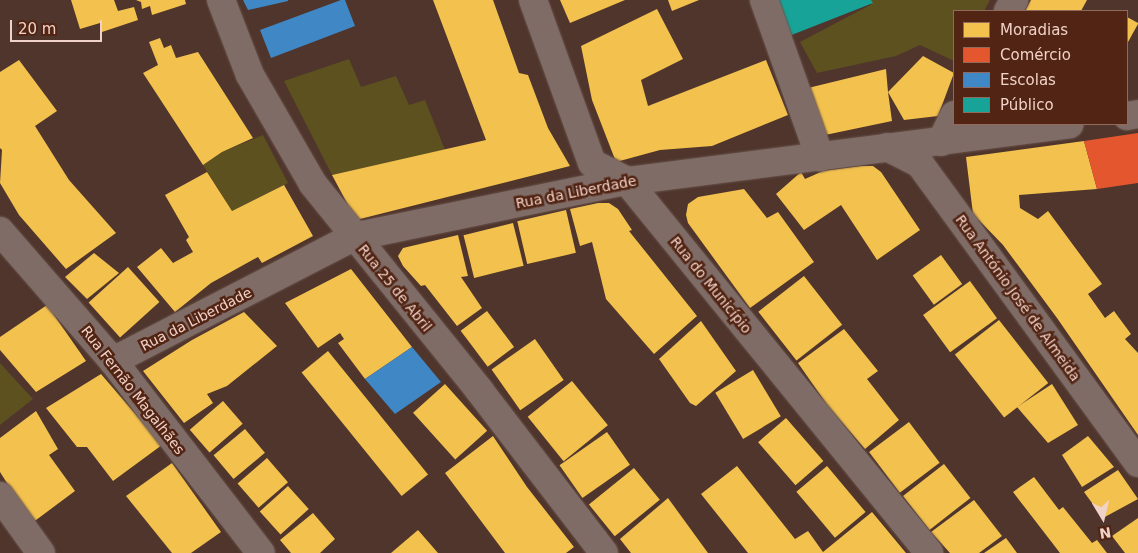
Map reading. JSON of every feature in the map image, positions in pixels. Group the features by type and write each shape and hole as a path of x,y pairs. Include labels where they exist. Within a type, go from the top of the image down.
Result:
{"street":[{"name":"Rua 25 de Abril","path":"221,0 250,75 313,184 353,237 479,390 604,553"},
{"name":"Rua do Município","path":"533,0 592,163 627,182 929,553"},
{"path":"764,0 820,157"},
{"path":"941,142 953,117"},
{"name":"Rua da Liberdade","path":"113,362 353,237 627,182 1062,125"},
{"name":"Rua António José de Almeida","path":"887,148 920,164 1138,462"},
{"name":"Rua Fernão Magalhães","path":"0,231 113,362 262,553"},
{"path":"0,496 41,553"}],"shaded area":[{"path":"871,0 990,0 985,10 953,10 953,61 920,45 896,56 817,73 800,42 872,4"},
{"path":"349,59 361,87 396,76 409,105 425,100 445,150 332,175 284,81"},
{"path":"263,135 288,183 232,211 203,165 222,152"},
{"path":"0,363 33,399 0,425"}],"building: Moradias":[{"path":"71,0 114,0 118,11 134,7 138,20 102,32 100,23 80,29"},
{"path":"136,0 185,0 186,4 152,15 150,6 142,9 141,2"},
{"path":"433,0 493,0 519,73 528,75 548,128 570,166 356,220 332,175 486,140"},
{"path":"560,0 625,0 570,23"},
{"path":"668,0 699,0 672,11"},
{"path":"1031,0 1087,0 1082,10 1026,10"},
{"path":"657,9 683,59 641,80 648,106 766,60 788,115 712,146 660,150 616,162 592,100 581,46"},
{"path":"1128,18 1138,24 1128,42"},
{"path":"160,38 164,48 171,45 176,58 198,52 253,138 222,152 203,165 143,73 158,65 149,42"},
{"path":"923,56 953,72 938,116 904,120 888,92"},
{"path":"19,60 57,111 35,126 69,180 116,233 66,269 19,215 0,183 2,150 0,148 0,72"},
{"path":"886,69 892,121 825,135 808,88"},
{"path":"1084,141 1097,189 1019,195 1020,208 1038,219 1048,211 1102,284 1088,294 1105,318 1114,311 1131,334 1125,339 1138,353 1138,435 1057,318 1003,245 973,214 966,157"},
{"path":"873,166 881,172 920,230 877,260 841,205 804,230 776,194 801,172 805,179 823,171"},
{"path":"207,172 232,211 284,185 313,236 262,263 258,257 211,283 175,312 137,267 161,248 173,263 193,252 186,240 189,237 165,195"},
{"path":"744,189 767,218 778,212 814,262 750,308 688,223 686,215 688,204 698,197"},
{"path":"598,203 609,203 618,209 632,230 629,231 697,316 654,354 606,299 592,242 580,246 570,209"},
{"path":"566,210 576,253 527,264 517,221"},
{"path":"513,223 524,266 474,278 464,235"},
{"path":"458,235 468,276 461,277 482,308 457,326 425,285 421,286 403,266 398,256 403,248"},
{"path":"94,253 119,273 87,299 65,277"},
{"path":"941,255 962,284 934,305 913,276"},
{"path":"128,267 159,302 120,337 89,302"},
{"path":"351,269 412,347 365,379 338,343 344,339 340,333 318,348 285,303"},
{"path":"804,276 842,325 796,361 758,312"},
{"path":"970,281 997,318 950,352 923,315"},
{"path":"47,305 86,361 36,392 0,350 0,337"},
{"path":"487,311 514,347 488,367 461,331"},
{"path":"244,312 277,346 227,386 207,394 213,403 184,423 143,371 192,340"},
{"path":"999,320 1048,383 1004,418 955,354"},
{"path":"701,321 736,371 696,406 690,403 659,359"},
{"path":"844,329 878,371 867,379 899,420 865,449 828,406 798,363"},
{"path":"535,339 564,380 520,410 492,369"},
{"path":"328,351 428,475 402,496 302,372"},
{"path":"753,370 781,416 743,439 715,393"},
{"path":"101,374 162,445 113,481 87,447 77,447 46,408"},
{"path":"572,381 608,425 564,461 528,417"},
{"path":"445,384 487,431 455,460 413,413"},
{"path":"1052,384 1078,425 1048,443 1017,407"},
{"path":"223,401 243,424 209,453 190,430"},
{"path":"36,411 58,449 49,455 75,491 32,523 0,472 0,438"},
{"path":"786,418 823,461 795,485 758,442"},
{"path":"909,422 940,463 900,493 869,452"},
{"path":"245,429 265,453 234,479 214,455"},
{"path":"607,432 630,465 582,498 559,465"},
{"path":"493,436 527,487 574,547 566,553 505,553 445,473"},
{"path":"1088,436 1114,467 1082,487 1062,455"},
{"path":"267,458 288,482 259,508 238,484"},
{"path":"172,463 221,532 191,553 172,553 126,496"},
{"path":"944,464 970,498 929,530 903,496"},
{"path":"737,466 795,539 808,531 823,552 872,512 906,553 748,553 701,494"},
{"path":"827,466 866,512 835,538 796,492"},
{"path":"634,468 660,500 615,536 589,505"},
{"path":"1118,470 1138,499 1103,518 1084,492"},
{"path":"1034,477 1059,510 1063,507 1092,543 1097,540 1107,553 1060,553 1013,492"},
{"path":"288,486 309,509 281,534 260,511"},
{"path":"668,498 708,553 631,553 620,539"},
{"path":"974,500 1002,536 979,553 950,553 931,532"},
{"path":"313,513 335,539 320,553 291,553 280,540"},
{"path":"1138,518 1138,553 1125,553 1112,536"},
{"path":"418,530 438,553 391,553"},
{"path":"1006,538 1017,553 984,553"}],"building: Comércio":[{"path":"1138,133 1138,183 1097,189 1084,141"}],"building: Escolas":[{"path":"243,0 288,0 288,1 248,10"},
{"path":"345,0 355,26 271,58 260,30"},
{"path":"412,347 441,382 395,414 365,379"}],"building: Público":[{"path":"775,0 871,0 873,3 789,36"}]}
